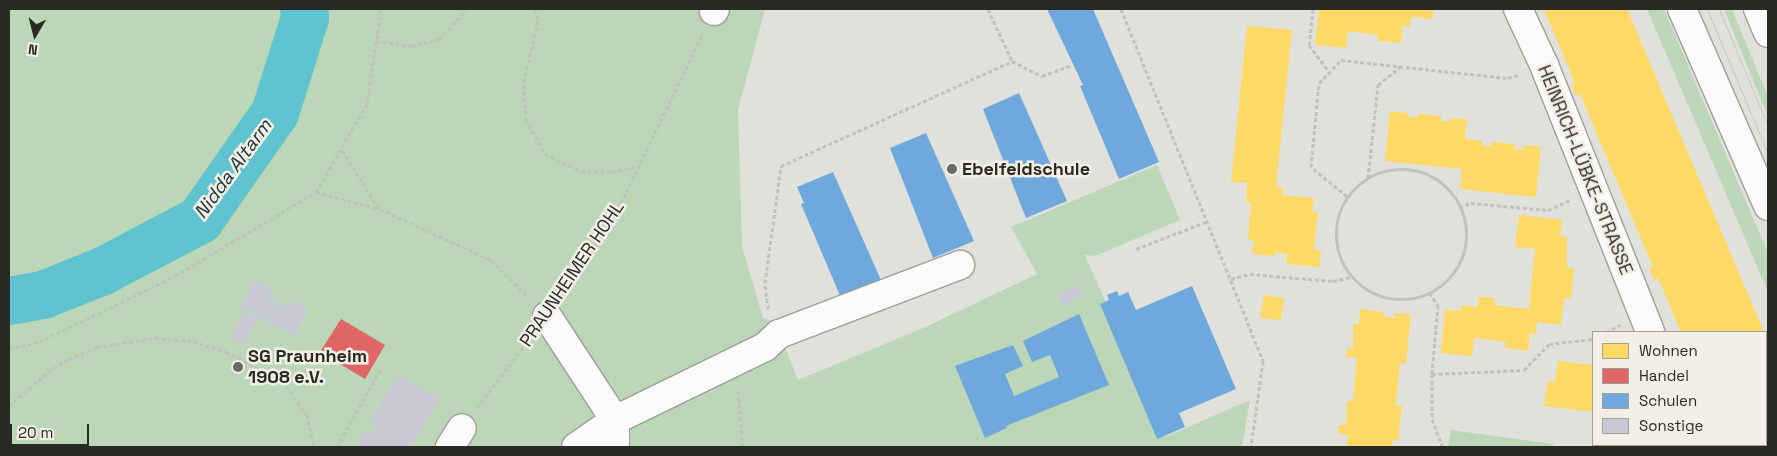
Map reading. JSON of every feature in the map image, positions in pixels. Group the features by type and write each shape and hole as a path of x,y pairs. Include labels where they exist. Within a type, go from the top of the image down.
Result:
{"street":[{"name":"HEINRICH-LÜBKE-STRASSE","path":"1518,9 1544,66 1650,331"},
{"path":"1682,9 1768,206"},
{"path":"1758,9 1768,33"},
{"path":"576,447 615,420 765,347 779,334 960,265"},
{"path":"547,316 615,420 614,447"}],"path":[{"path":"9,349 39,342 174,276 316,192 367,104 381,9"},
{"path":"376,41 411,46 439,39 467,9"},
{"path":"535,9 538,20 523,85 526,119 545,154 581,171 612,172 639,166"},
{"path":"988,9 1012,61 1042,76 1070,66"},
{"path":"1122,9 1263,361 1251,447"},
{"path":"1313,9 1309,45 1329,72"},
{"name":"PRAUNHEIMER HOHL","path":"456,438 547,316 615,215 714,10"},
{"path":"1348,196 1311,167 1319,83 1341,60 1508,78 1544,66"},
{"path":"765,347 769,320 765,283 781,166 1012,61"},
{"path":"1368,178 1378,84 1401,67"},
{"path":"342,150 380,209"},
{"path":"1394,170 1422,173 1446,187 1459,207 1465,224 1463,251 1450,276 1429,293 1416,298 1388,298 1374,294 1352,277 1343,266 1335,237 1336,223 1348,196 1368,178 1394,170"},
{"path":"1459,207 1471,202 1548,210 1594,190"},
{"path":"316,192 380,209 491,260 547,316"},
{"path":"1136,249 1208,221"},
{"path":"1231,279 1250,274 1334,281 1352,277"},
{"path":"1429,293 1438,304 1432,374 1432,419 1443,447"},
{"path":"9,406 48,372 69,358 97,348 155,338 193,341 226,352 282,381 307,415 314,447"},
{"path":"1432,374 1524,370 1549,344 1592,340"},
{"path":"736,361 743,447"},
{"path":"337,447 380,370"}],"green space":[{"path":"9,9 765,9 738,110 742,246 763,318 775,322 798,380 923,328 1037,274 1011,227 1157,165 1180,220 1095,256 1085,255 1165,437 1250,400 1242,447 9,447"},
{"path":"1647,9 1664,9 1768,253 1768,292"},
{"path":"1724,9 1732,9 1768,97 1768,117"},
{"path":"1451,430 1553,444 1553,447 1448,447"}],"building: Wohnen":[{"path":"1319,9 1434,9 1433,19 1411,17 1410,27 1403,26 1401,43 1378,41 1378,35 1348,31 1346,48 1315,45"},
{"path":"1544,9 1627,9 1764,331 1681,331 1658,278 1654,280 1649,268 1653,267 1580,94 1576,96 1571,84 1575,83"},
{"path":"1247,26 1292,30 1276,187 1283,187 1282,195 1314,198 1312,211 1318,212 1314,250 1321,250 1319,267 1286,264 1287,254 1275,252 1275,256 1252,254 1254,240 1248,240 1251,202 1246,202 1247,183 1231,182"},
{"path":"1390,111 1408,113 1408,117 1417,118 1418,114 1441,116 1441,121 1449,122 1450,118 1467,119 1465,139 1482,141 1482,146 1491,146 1491,142 1515,144 1514,149 1523,150 1524,145 1541,147 1536,197 1460,189 1462,169 1385,161"},
{"path":"1519,215 1562,220 1560,236 1567,237 1567,267 1574,268 1571,299 1564,298 1561,325 1537,322 1536,334 1530,333 1528,351 1505,348 1506,342 1474,338 1472,356 1441,353 1445,310 1461,311 1462,305 1478,307 1478,297 1495,298 1494,305 1529,309 1535,249 1515,247"},
{"path":"1264,295 1284,298 1281,320 1260,318"},
{"path":"1360,309 1384,312 1383,317 1395,318 1395,313 1411,314 1406,364 1400,363 1396,405 1402,406 1398,441 1392,440 1392,447 1347,447 1348,435 1338,433 1339,425 1346,425 1347,401 1353,401 1357,358 1346,357 1347,348 1353,349 1353,324 1359,324"},
{"path":"1558,361 1592,365 1592,412 1544,406 1548,381 1555,382"},
{"path":"1767,392 1768,447 1727,447 1767,446"},
{"path":"1609,446 1643,446 1609,447"}],"building: Handel":[{"path":"341,319 385,345 365,379 320,352"}],"building: Schulen":[{"path":"1047,9 1093,9 1159,162 1119,179 1080,86 1083,85"},
{"path":"1019,93 1067,201 1026,218 983,109"},
{"path":"926,133 974,241 933,258 890,148"},
{"path":"833,172 881,280 841,298 801,204 804,203 797,187"},
{"path":"1192,286 1236,389 1179,413 1185,427 1157,439 1100,304 1109,300 1107,295 1117,291 1119,296 1128,292 1136,310"},
{"path":"1079,314 1109,385 1006,426 1007,428 985,438 955,366 1013,345 1023,366 1005,374 1014,396 1059,377 1050,355 1032,362 1023,341"}],"building: Sonstige":[{"path":"255,280 273,289 268,298 287,307 291,300 308,309 294,336 240,307"},
{"path":"1080,285 1084,296 1062,305 1058,294"},
{"path":"244,311 258,318 244,346 230,338"},
{"path":"398,374 440,399 411,447 355,447 365,429 372,433 376,426 369,422"}],"waterway":[{"name":"Nidda Altarm","path":"9,301 43,295 103,271 200,220 275,113 305,18 304,9"}],"tram line":[{"path":"1707,9 1768,154"},
{"path":"1719,9 1768,126"}],"place":[{"name":"Ebelfeldschule","path":"952,169"},
{"name":"SG Praunheim 1908 e.V.","path":"238,367"}]}
